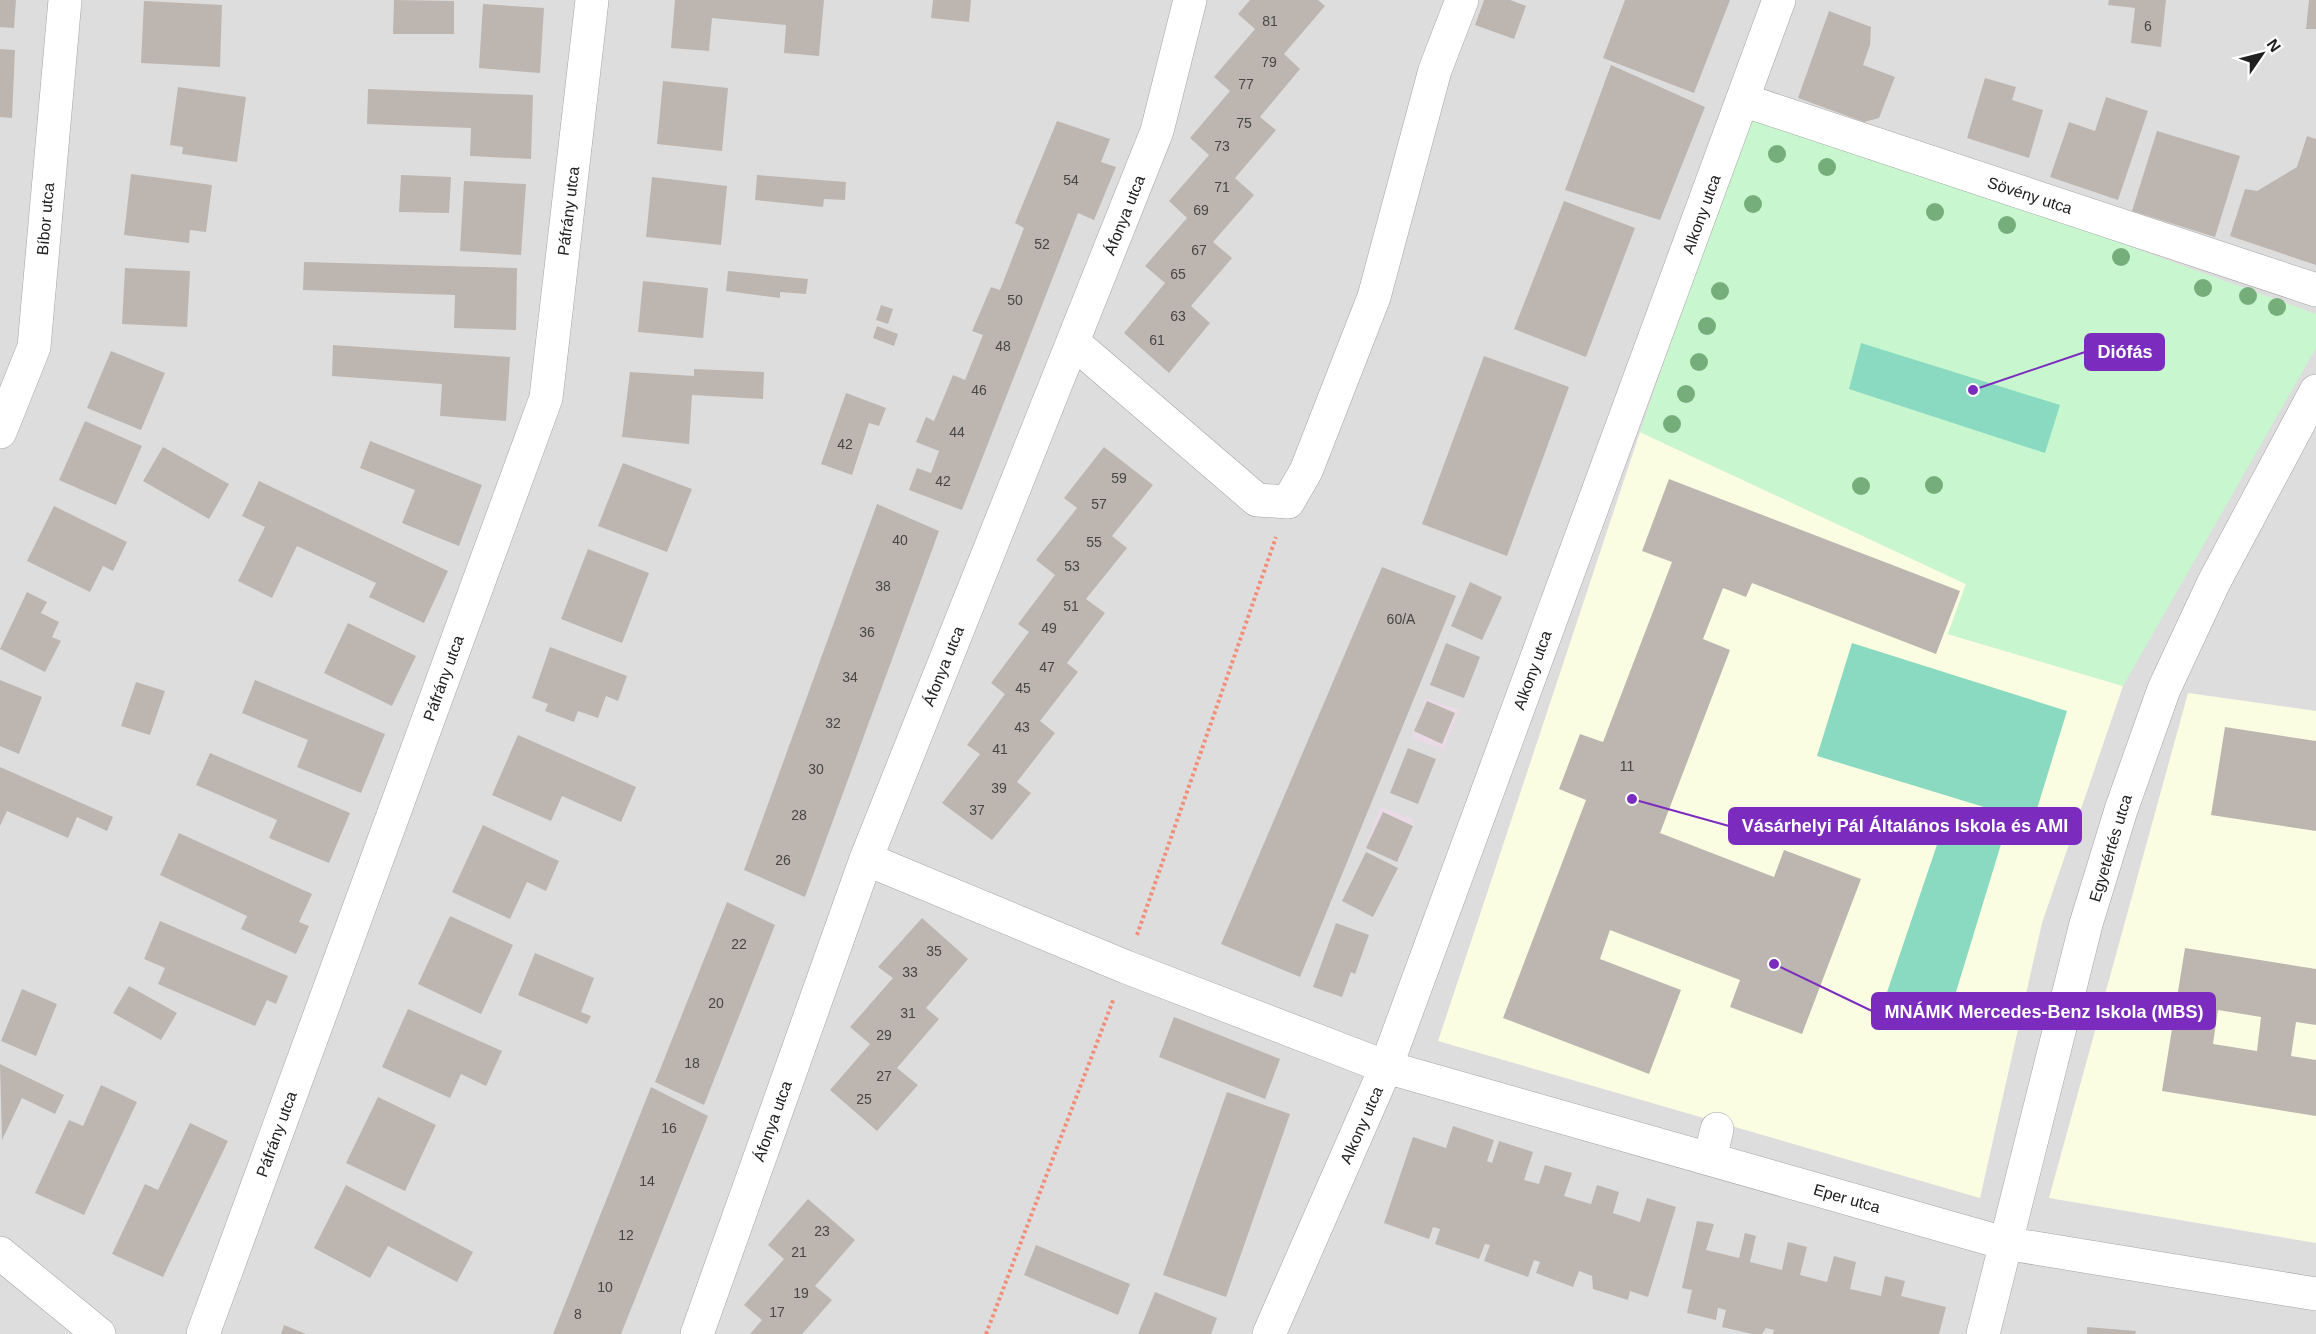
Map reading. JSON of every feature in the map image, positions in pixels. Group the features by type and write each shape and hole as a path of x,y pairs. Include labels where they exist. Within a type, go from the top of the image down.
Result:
{"street":[{"name":"Bíbor utca","path":"0,432 34,347 65,0"},
{"name":"Páfrány utca","path":"203,1334 546,398 592,0"},
{"name":"Áfonya utca","path":"697,1334 866,859 1157,131 1190,0"},
{"path":"1073,342 1273,501 1306,471 1374,297 1435,70 1462,0"},
{"name":"Alkony utca","path":"1269,1334 1386,1067 1779,0"},
{"name":"Sövény utca","path":"1743,100 2316,290"},
{"name":"Egyetértés utca","path":"1983,1334 2004,1243 2086,924 2121,810 2164,689 2214,582 2316,390"},
{"name":"Eper utca","path":"866,859 1126,967 1386,1067 1713,1144 2004,1243 2316,1294"},
{"path":"0,1253 99,1334"}],"path":[{"path":"986,1334 1126,967 1273,501"}],"shaded area":[{"path":"0,0 2316,0 2316,1334 0,1334"},
{"path":"1640,432 1966,584 1948,634 2123,686 2042,923 1980,1198 1438,1041"},
{"path":"2188,693 2316,711 2316,1243 2049,1198"},
{"path":"1426,698 1459,710 1444,750 1412,738"},
{"path":"1380,807 1413,819 1399,860 1365,848"}],"green space":[{"path":"1751,109 2316,314 2316,348 2123,686 1948,634 1966,584 1640,432"},
{"path":"1861,343 2060,405 2045,453 1849,389"},
{"path":"1852,643 2067,711 2033,822 1817,756"},
{"path":"1944,824 2002,841 1946,1025 1884,1001"}],"building":[{"path":"0,0 16,0 14,28 0,27"},
{"path":"394,0 454,1 454,34 393,34"},
{"path":"675,0 824,0 819,56 784,53 786,25 712,18 709,51 671,48"},
{"path":"933,0 971,0 969,22 931,18"},
{"path":"1250,0 1318,0 1325,6 1284,54 1300,69 1260,117 1276,130 1235,178 1254,195 1213,242 1232,258 1191,306 1210,323 1169,373 1124,333 1165,283 1145,266 1187,218 1169,201 1209,155 1190,138 1230,91 1214,77 1255,29 1238,14"},
{"path":"1484,0 1510,0 1526,6 1514,39 1475,25"},
{"path":"1625,0 1730,0 1694,93 1603,58"},
{"path":"2109,0 2166,0 2161,47 2131,43 2135,8 2108,5"},
{"path":"2309,0 2316,0 2316,29 2306,29"},
{"path":"144,1 222,5 220,67 141,63"},
{"path":"483,4 544,8 540,73 479,68"},
{"path":"1829,11 1871,27 1870,45 1863,65 1895,77 1879,118 1864,122 1798,98"},
{"path":"0,49 15,50 12,118 0,117"},
{"path":"1611,65 1705,107 1660,220 1565,190"},
{"path":"1985,78 2016,87 2012,100 2043,110 2029,158 1967,138"},
{"path":"663,81 728,88 722,151 657,144"},
{"path":"178,87 246,97 237,162 182,154 183,147 170,145"},
{"path":"368,89 533,95 531,159 470,156 471,128 367,124"},
{"path":"2106,97 2148,111 2118,200 2050,177 2069,122 2095,131"},
{"path":"1057,121 1110,139 1101,162 1116,167 1094,220 1078,213 962,510 909,490 917,468 931,473 939,451 916,442 926,417 934,421 953,375 965,380 983,335 972,331 991,287 1000,290 1024,228 1015,223"},
{"path":"2157,131 2240,156 2215,237 2132,211"},
{"path":"2307,136 2316,139 2316,265 2230,236 2245,189 2257,191 2297,167"},
{"path":"131,174 212,185 206,232 190,230 189,243 124,235"},
{"path":"401,175 451,177 449,213 399,212"},
{"path":"757,175 846,182 845,200 824,199 823,207 755,200"},
{"path":"652,177 727,186 721,245 646,237"},
{"path":"464,181 526,184 521,255 460,251"},
{"path":"1564,201 1635,228 1586,357 1514,329"},
{"path":"304,262 517,268 516,330 454,328 455,295 303,290"},
{"path":"125,268 190,271 187,327 122,324"},
{"path":"728,271 808,279 806,294 780,292 780,298 726,291"},
{"path":"643,281 708,288 703,338 638,332"},
{"path":"881,305 893,309 888,324 876,320"},
{"path":"877,326 898,334 894,346 873,338"},
{"path":"333,345 510,357 506,421 440,416 442,384 332,376"},
{"path":"111,351 165,373 141,430 87,408"},
{"path":"1484,356 1569,387 1507,556 1422,524"},
{"path":"694,369 764,372 763,399 692,395 689,444 622,437 630,372 694,376"},
{"path":"846,393 886,408 879,426 869,423 852,475 821,464"},
{"path":"85,421 142,446 116,505 59,480"},
{"path":"370,441 482,485 459,546 402,523 415,490 360,468"},
{"path":"163,447 229,484 209,519 143,481"},
{"path":"1104,447 1153,485 1112,536 1127,548 1086,599 1105,613 1067,663 1078,672 1040,721 1055,733 1017,782 1031,793 992,840 942,803 980,754 967,745 1005,694 991,683 1029,632 1018,624 1055,575 1036,560 1077,508 1064,498"},
{"path":"623,463 692,489 667,552 598,526"},
{"path":"1669,479 1960,591 1936,654 1752,583 1746,597 1723,588 1703,639 1730,650 1660,833 1774,877 1784,850 1861,879 1802,1034 1730,1007 1740,980 1610,930 1600,959 1681,990 1649,1074 1503,1018 1586,800 1559,789 1580,734 1603,742 1672,562 1642,551"},
{"path":"259,481 448,571 424,623 369,597 376,583 297,546 272,598 238,581 265,527 242,516"},
{"path":"877,504 939,531 805,897 744,870"},
{"path":"54,506 127,542 113,571 103,566 90,592 27,561"},
{"path":"588,549 649,573 622,643 561,619"},
{"path":"1382,567 1456,596 1300,977 1221,944"},
{"path":"1470,582 1502,597 1482,640 1451,626"},
{"path":"27,592 47,602 41,613 59,622 52,637 61,641 45,672 0,649"},
{"path":"348,623 416,656 392,706 324,673"},
{"path":"1446,643 1480,657 1464,698 1430,685"},
{"path":"550,647 627,676 618,701 606,696 598,718 578,711 574,722 545,711 548,704 532,698"},
{"path":"0,680 42,697 19,754 0,746"},
{"path":"255,680 385,734 361,793 297,767 308,740 242,713"},
{"path":"136,682 165,691 150,735 121,726"},
{"path":"1427,701 1455,713 1442,744 1414,731"},
{"path":"2225,727 2316,741 2316,831 2211,815"},
{"path":"518,735 636,787 621,822 562,796 551,821 492,795"},
{"path":"1408,748 1436,759 1418,804 1390,793"},
{"path":"210,753 350,813 329,863 269,838 277,820 196,785"},
{"path":"0,767 113,817 107,831 77,817 68,838 7,811 0,826"},
{"path":"1383,812 1413,826 1397,862 1366,848"},
{"path":"483,825 559,861 546,891 527,882 510,919 452,892"},
{"path":"179,833 312,894 299,922 309,926 296,954 241,929 247,916 160,875"},
{"path":"1366,852 1398,868 1373,917 1342,901"},
{"path":"727,902 775,925 704,1105 655,1082"},
{"path":"450,916 513,945 481,1014 418,984"},
{"path":"922,918 968,959 926,1008 939,1019 897,1068 918,1085 877,1131 830,1090 870,1044 850,1027 893,978 878,967"},
{"path":"160,921 288,976 276,1004 267,1000 255,1026 158,984 165,968 144,959"},
{"path":"1336,923 1369,935 1355,974 1351,972 1342,997 1313,987"},
{"path":"2185,948 2316,969 2316,1025 2296,1022 2291,1056 2316,1060 2316,1116 2162,1091","holes":["2218,1010 2261,1017 2257,1051 2213,1044"]},
{"path":"535,953 594,978 581,1012 591,1016 587,1024 518,995"},
{"path":"129,986 177,1013 161,1040 113,1013"},
{"path":"22,989 57,1004 36,1056 1,1041"},
{"path":"408,1009 502,1051 486,1086 461,1074 450,1098 382,1067"},
{"path":"1174,1017 1280,1059 1265,1099 1159,1057"},
{"path":"0,1064 64,1095 55,1114 22,1098 2,1140"},
{"path":"101,1085 137,1102 84,1215 35,1193 69,1120 83,1126"},
{"path":"651,1087 708,1116 621,1334 553,1334"},
{"path":"1227,1092 1290,1114 1226,1297 1163,1275"},
{"path":"378,1097 436,1125 405,1191 346,1163"},
{"path":"190,1123 228,1141 163,1277 112,1254 145,1184 158,1190"},
{"path":"1453,1126 1494,1140 1487,1161 1492,1163 1499,1141 1533,1152 1524,1180 1539,1184 1545,1165 1572,1173 1564,1196 1591,1204 1597,1185 1619,1192 1613,1213 1640,1222 1647,1198 1676,1207 1648,1297 1630,1291 1628,1300 1593,1289 1592,1276 1579,1271 1573,1287 1536,1273 1540,1262 1534,1260 1528,1277 1484,1261 1490,1245 1485,1244 1479,1259 1435,1244 1440,1229 1433,1227 1429,1239 1384,1223 1413,1137 1446,1148"},
{"path":"346,1185 473,1252 457,1282 388,1246 370,1278 314,1248"},
{"path":"808,1199 855,1240 815,1286 832,1300 802,1334 750,1334 762,1320 744,1305 784,1259 768,1245"},
{"path":"1697,1221 1714,1224 1706,1250 1739,1258 1745,1233 1756,1236 1750,1262 1782,1270 1788,1242 1807,1247 1800,1275 1827,1282 1834,1256 1856,1262 1850,1289 1881,1296 1885,1276 1905,1281 1901,1296 1946,1307 1939,1334 1773,1334 1774,1330 1766,1328 1762,1334 1752,1334 1722,1327 1726,1310 1718,1308 1716,1320 1687,1313 1692,1290 1682,1288"},
{"path":"1036,1245 1130,1284 1118,1315 1024,1275"},
{"path":"1155,1292 1217,1318 1211,1334 1138,1334"},
{"path":"284,1325 306,1334 281,1334"},
{"path":"2087,1327 2136,1331 2135,1334 2087,1334"}],"place":[{"name":"Diófás","path":"1973,390"},
{"name":"Vásárhelyi Pál Általános Iskola és AMI","path":"1632,799"},
{"name":"MNÁMK Mercedes-Benz Iskola (MBS)","path":"1774,964"}]}
